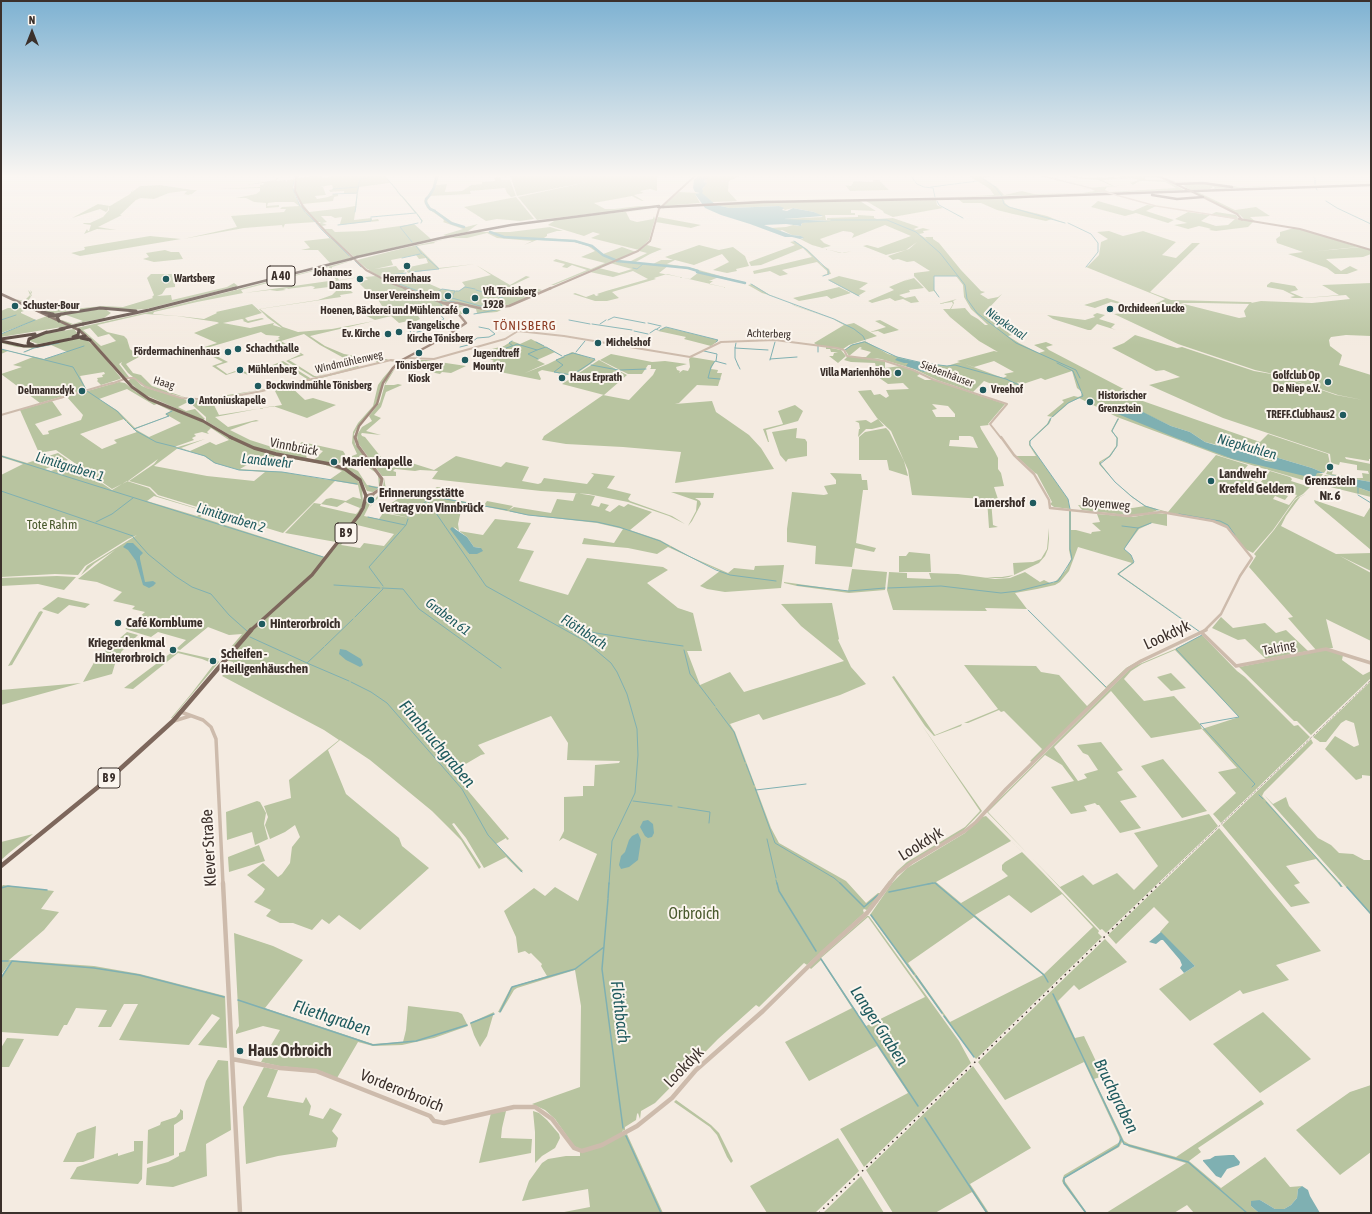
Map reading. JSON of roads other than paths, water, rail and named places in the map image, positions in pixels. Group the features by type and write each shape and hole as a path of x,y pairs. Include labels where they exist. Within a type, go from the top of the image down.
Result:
{"highway":[{"name":"A 40","path":"84,325 352,259 471,232"},
{"name":"A 40","path":"358,258 476,232"},
{"path":"452,236 479,232"},
{"name":"A 40","path":"1,340 84,325 148,311 352,259"},
{"path":"49,316 103,308 136,311 159,307"},
{"path":"42,312 66,313 108,309 112,312 110,316 104,319 84,325"},
{"path":"59,321 57,316 66,313"},
{"name":"A 40","path":"1,340 61,329"},
{"path":"65,340 77,335 79,330"},
{"path":"47,332 31,338 28,343 34,345 44,344 85,335"},
{"path":"1,340 34,346 85,335"},
{"path":"71,339 83,338 90,340"}],"main road":[{"path":"327,232 356,261 375,275 400,287 445,304 452,308 466,323 445,337 401,361 385,379 381,387 377,404 359,426 356,434 356,443 382,479 382,487 375,492 365,495"},
{"path":"445,304 455,302 481,308 503,308 582,273 638,251 650,241 653,232"},
{"path":"1309,232 1371,250"},
{"name":"Haag","path":"1,294 79,330 136,390 150,399 203,421 231,438"},
{"path":"452,308 450,305 453,303"},
{"path":"445,304 463,304"},
{"name":"Vinnbrück","path":"231,438 262,451 330,464 345,469 360,480 365,495"},
{"name":"B 9","path":"1,866 119,770 173,721 237,645 306,582 359,515 363,508 365,495"}],"street":[{"name":"Achterberg","path":"407,358 432,359 505,339 518,331 564,336 690,357 721,342 775,340 837,348 844,350 847,356"},
{"name":"Siebenhäuser","path":"847,356 885,360 914,370 934,380 1007,404 990,424 1011,449 1014,455 1034,474 1049,500 1050,508"},
{"name":"Windmühlenweg","path":"262,391 394,360 401,361"},
{"name":"Haag","path":"1,415 125,379 136,379 146,387 195,400 218,400 262,391"},
{"name":"Boyenweg","path":"1050,508 1128,516 1162,512 1209,520 1227,527 1242,548 1252,556"},
{"name":"Lookdyk","path":"592,1149 611,1141 637,1126 672,1098 696,1070 763,1011 821,954 867,913 897,874 911,863 965,832 1006,789 1128,670 1141,661 1202,633 1210,627 1221,614 1252,556"},
{"name":"Talring","path":"1202,633 1236,666 1326,649 1371,663"},
{"name":"Klever Straße","path":"181,712 203,720 211,727 216,739 240,1213"},
{"path":"173,721 192,715"},
{"name":"Vorderorbroich","path":"232,1059 280,1068 316,1071 430,1116 434,1121 444,1123 514,1107 536,1107 552,1119 574,1148 582,1151 592,1149"}],"water":[{"path":"771,232 783,232 804,238 800,239 785,237"},
{"path":"897,358 923,363 928,371 924,372 906,366 908,363 895,360"},
{"path":"1112,405 1133,407 1171,426 1190,432 1205,442 1251,452 1266,461 1274,462 1275,460 1272,457 1275,457 1324,473 1317,473 1313,478 1233,459 1181,440 1108,410"},
{"path":"1326,474 1371,482 1371,492 1357,487 1354,484 1354,481"},
{"path":"452,527 467,537 474,547 481,548 483,551 477,554 469,554 450,529"},
{"path":"127,543 133,543 143,553 140,556 140,559 145,582 153,581 156,583 153,586 149,588 143,585 136,561 128,550 123,547"},
{"path":"340,649 346,650 361,659 363,665 360,667 346,660 339,654"},
{"path":"648,820 653,824 654,833 652,837 648,838 645,836 640,827 643,821"},
{"path":"638,833 641,840 638,860 629,867 621,869 619,865 621,856 625,852 629,840 632,836"},
{"path":"1161,932 1195,966 1184,973 1180,968 1182,965 1180,960 1163,940 1156,944 1149,942"},
{"path":"1234,1155 1240,1162 1239,1165 1227,1169 1221,1178 1216,1176 1203,1161 1215,1156"},
{"path":"1302,1186 1308,1190 1320,1213 1259,1213 1251,1206 1251,1201 1260,1200 1275,1209 1284,1209 1291,1205 1297,1198 1298,1189"}],"waterway":[{"path":"324,232 330,238"},
{"path":"404,232 412,242"},
{"path":"490,232 504,237 575,241 592,246 603,255 615,260"},
{"name":"Niepkanal","path":"915,232 940,253 965,285 967,299 977,313 1016,343 1076,370 1080,378"},
{"path":"1086,232 1091,234 1098,243 1098,252 1086,267"},
{"path":"331,238 349,256"},
{"path":"794,241 807,250 828,270 829,274 823,276"},
{"path":"416,246 422,254"},
{"path":"402,258 420,254"},
{"path":"423,254 427,258"},
{"path":"408,269 410,272 439,269 428,259"},
{"path":"355,261 361,267"},
{"path":"617,261 688,268 698,271 697,272 745,283"},
{"path":"633,268 637,269 643,264"},
{"path":"382,276 406,273"},
{"path":"394,276 399,284 429,295"},
{"path":"939,297 934,290 934,276 957,276"},
{"path":"829,280 859,296"},
{"path":"751,284 769,295 834,319 854,329 863,336 865,340"},
{"path":"456,291 459,291 465,287 475,289"},
{"path":"436,293 442,289 455,291 453,295"},
{"path":"476,290 503,298"},
{"path":"408,292 414,296 436,301"},
{"path":"435,293 431,296 442,300 455,302"},
{"path":"453,296 452,298 480,306 498,306"},
{"path":"439,302 442,306"},
{"path":"453,305 456,309"},
{"path":"412,327 444,319 437,311 444,308"},
{"path":"444,308 452,311"},
{"path":"474,314 496,310"},
{"path":"1,320 16,315"},
{"path":"608,320 614,317 645,323"},
{"path":"1,334 35,320"},
{"path":"569,320 590,324"},
{"path":"600,324 606,320"},
{"path":"648,323 661,326"},
{"path":"437,328 448,324"},
{"path":"592,324 632,330"},
{"path":"470,344 477,338 489,337 495,334 489,329 479,327"},
{"path":"660,330 666,327 718,340 716,342"},
{"path":"409,328 411,333 414,332"},
{"path":"417,332 435,328"},
{"path":"650,333 656,329 658,330"},
{"path":"634,331 648,334"},
{"path":"512,341 509,343 513,346 517,344 537,350"},
{"path":"576,352 585,341"},
{"path":"536,342 544,346"},
{"path":"770,359 775,342"},
{"path":"845,350 852,345 864,342"},
{"path":"865,342 897,357 923,363 947,366 955,365 1006,379 1019,385"},
{"path":"24,352 34,348 59,343"},
{"path":"735,348 736,343"},
{"path":"460,347 468,345"},
{"path":"45,359 84,346"},
{"path":"484,356 512,346"},
{"path":"818,346 818,352"},
{"path":"537,350 546,347 562,356"},
{"path":"735,348 768,350"},
{"path":"735,348 735,358 740,369"},
{"name":"Landwehr","path":"1,349 73,367 87,391 117,411 126,421"},
{"path":"537,350 528,354 538,359"},
{"path":"704,351 717,354 716,361"},
{"path":"564,356 573,353 595,359 572,375 554,372 563,365 556,360 564,357"},
{"path":"770,359 797,357"},
{"path":"720,379 708,378 711,367 715,361 726,364"},
{"path":"1052,417 1068,403 1083,396 1073,371 1057,363"},
{"path":"591,365 618,370"},
{"path":"620,370 646,369"},
{"path":"134,429 169,416 166,414 172,411"},
{"path":"1051,418 1048,424 1030,441 1030,445 1068,499 1070,509"},
{"path":"1118,419 1112,431 1117,438 1117,446 1110,456 1100,464 1115,482 1131,496 1145,506 1158,510"},
{"name":"Landwehr","path":"127,422 134,429"},
{"name":"Landwehr","path":"134,429 156,442 176,447"},
{"name":"Landwehr","path":"177,448 205,456 215,463 239,470 282,472 357,484"},
{"name":"Limitgraben 2","path":"1,456 323,557"},
{"name":"Landwehr","path":"369,486 378,488"},
{"path":"1358,486 1358,493"},
{"name":"Flöthbach","path":"385,489 430,496 427,500 486,586 585,641 611,663 617,672 627,694 637,729 638,755 635,793 612,841 609,884"},
{"name":"Tote Rahm","path":"1,491 133,536"},
{"path":"1358,495 1371,503"},
{"path":"429,499 434,497 507,510"},
{"path":"96,522 112,514 133,498"},
{"name":"Finnbruchgraben","path":"408,517 415,509 427,501"},
{"path":"510,511 528,515 597,522 619,527 660,541 669,546"},
{"path":"888,588 941,586 1001,593 1018,591 1058,581 1072,559 1070,549 1070,511"},
{"path":"1179,514 1220,521 1228,525 1235,535"},
{"path":"368,517 405,525"},
{"name":"Finnbruchgraben","path":"383,586 369,567 406,525 408,519"},
{"path":"1138,528 1151,523"},
{"path":"1122,526 1138,528"},
{"path":"1138,528 1124,549 1131,555 1134,562 1118,574 1200,632"},
{"name":"Tote Rahm","path":"133,537 148,554 175,576 192,587 211,594 229,615 247,631"},
{"path":"671,547 716,570 730,575 776,581"},
{"path":"334,585 380,588"},
{"path":"797,585 849,591 885,588"},
{"name":"Graben 61","path":"382,588 403,589 419,609 501,668"},
{"name":"Finnbruchgraben","path":"355,617 383,589"},
{"path":"1028,610 1106,687"},
{"name":"Finnbruchgraben","path":"325,646 353,619"},
{"name":"Langer Graben","path":"559,625 596,633 647,641"},
{"path":"1202,635 1176,649 1239,717 1200,724 1255,784 1252,787"},
{"path":"250,637 307,663"},
{"name":"Langer Graben","path":"648,641 683,646"},
{"name":"Finnbruchgraben","path":"307,663 324,647"},
{"name":"Langer Graben","path":"684,650 690,674 698,684"},
{"name":"Finnbruchgraben","path":"307,663 349,681"},
{"name":"Finnbruchgraben","path":"351,682 371,692 387,703 462,789 488,835 522,872"},
{"name":"Langer Graben","path":"699,685 715,706"},
{"name":"Langer Graben","path":"716,708 734,732 745,762"},
{"name":"Langer Graben","path":"746,764 754,785"},
{"path":"756,790 806,784"},
{"name":"Bruchgraben","path":"755,788 775,843 834,878 841,884"},
{"path":"1259,795 1263,799"},
{"path":"633,801 672,806"},
{"path":"1266,802 1340,884"},
{"path":"678,807 710,812 709,823"},
{"name":"Langer Graben","path":"767,839 776,878"},
{"name":"Langer Graben","path":"776,880 777,884"},
{"name":"Flöthbach","path":"608,898 609,883"},
{"name":"Langer Graben","path":"777,883 779,891 816,951"},
{"name":"Bruchgraben","path":"928,884 933,883"},
{"name":"Bruchgraben","path":"928,884 935,883"},
{"name":"Bruchgraben","path":"935,883 1044,975 1048,982"},
{"name":"Bruchgraben","path":"841,884 864,907 878,895"},
{"name":"Bruchgraben","path":"889,892 928,884"},
{"path":"1,888 8,886 47,890"},
{"path":"1347,887 1371,914"},
{"name":"Flöthbach","path":"604,947 608,899"},
{"path":"871,915 914,974"},
{"name":"Fliethgraben","path":"500,1012 512,987 575,969 604,947"},
{"name":"Flöthbach","path":"604,947 602,969 623,1128"},
{"name":"Langer Graben","path":"821,959 918,1106"},
{"name":"Fliethgraben","path":"1,961 8,961"},
{"name":"Fliethgraben","path":"1,978 12,961 94,968 139,975 224,997"},
{"path":"916,976 942,1013"},
{"name":"Bruchgraben","path":"1053,994 1124,1144 1188,1162 1247,1213"},
{"name":"Fliethgraben","path":"238,1000 373,1045 416,1041 467,1025"},
{"name":"Fliethgraben","path":"471,1023 494,1014"},
{"path":"944,1016 974,1057"},
{"name":"Langer Graben","path":"925,1118 987,1213"},
{"name":"Flöthbach","path":"626,1136 661,1213"},
{"path":"1086,1213 1064,1183 1064,1178 1118,1146 1121,1139"}],"railway":[{"path":"1159,884 1371,680"},
{"path":"819,1213 1160,883"}],"place":[{"name":"Herrenhaus","path":"407,266"},
{"name":"Wartsberg","path":"166,279"},
{"name":"Johannes Dams","path":"360,279"},
{"name":"Unser Vereinsheim","path":"448,296"},
{"name":"VfL Tönisberg 1928","path":"475,298"},
{"name":"Schuster-Bour","path":"15,306"},
{"name":"Orchideen Lucke","path":"1110,309"},
{"name":"Hoenen, Bäckerei und Mühlencafé","path":"466,311"},
{"name":"Evangelische Kirche Tönisberg","path":"399,332"},
{"name":"Ev. Kirche","path":"388,334"},
{"name":"Michelshof","path":"598,343"},
{"name":"Schachthalle","path":"238,349"},
{"name":"Fördermachinenhaus","path":"228,352"},
{"name":"Tönisberger Kiosk","path":"419,353"},
{"name":"Jugendtreff Mounty","path":"465,360"},
{"name":"Mühlenberg","path":"240,370"},
{"name":"Villa Marienhöhe","path":"898,373"},
{"name":"Haus Erprath","path":"562,378"},
{"name":"Golfclub Op De Niep e.V.","path":"1328,382"},
{"name":"Bockwindmühle Tönisberg","path":"258,386"},
{"name":"Vreehof","path":"983,390"},
{"name":"Delmannsdyk","path":"82,391"},
{"name":"Antoniuskapelle","path":"191,401"},
{"name":"Historischer Grenzstein","path":"1090,402"},
{"name":"TREFF.Clubhaus2","path":"1343,415"},
{"name":"Marienkapelle","path":"334,462"},
{"name":"Grenzstein Nr. 6","path":"1330,467"},
{"name":"Landwehr Krefeld Geldern","path":"1211,481"},
{"name":"Erinnerungsstätte Vertrag von Vinnbrück","path":"371,500"},
{"name":"Lamershof","path":"1033,503"},
{"name":"Café Kornblume","path":"118,623"},
{"name":"Hinterorbroich","path":"262,624"},
{"name":"Kriegerdenkmal Hinterorbroich","path":"173,650"},
{"name":"Scheifen - Heiligenhäuschen","path":"213,661"},
{"name":"Haus Orbroich","path":"240,1051"}],"district":[{"name":"TÖNISBERG","path":"525,326"}],"water label":[{"name":"Niepkuhlen","path":"1247,447"},
{"name":"Limitgraben 1","path":"70,467"}],"park label":[{"name":"Orbroich","path":"694,914"}]}
